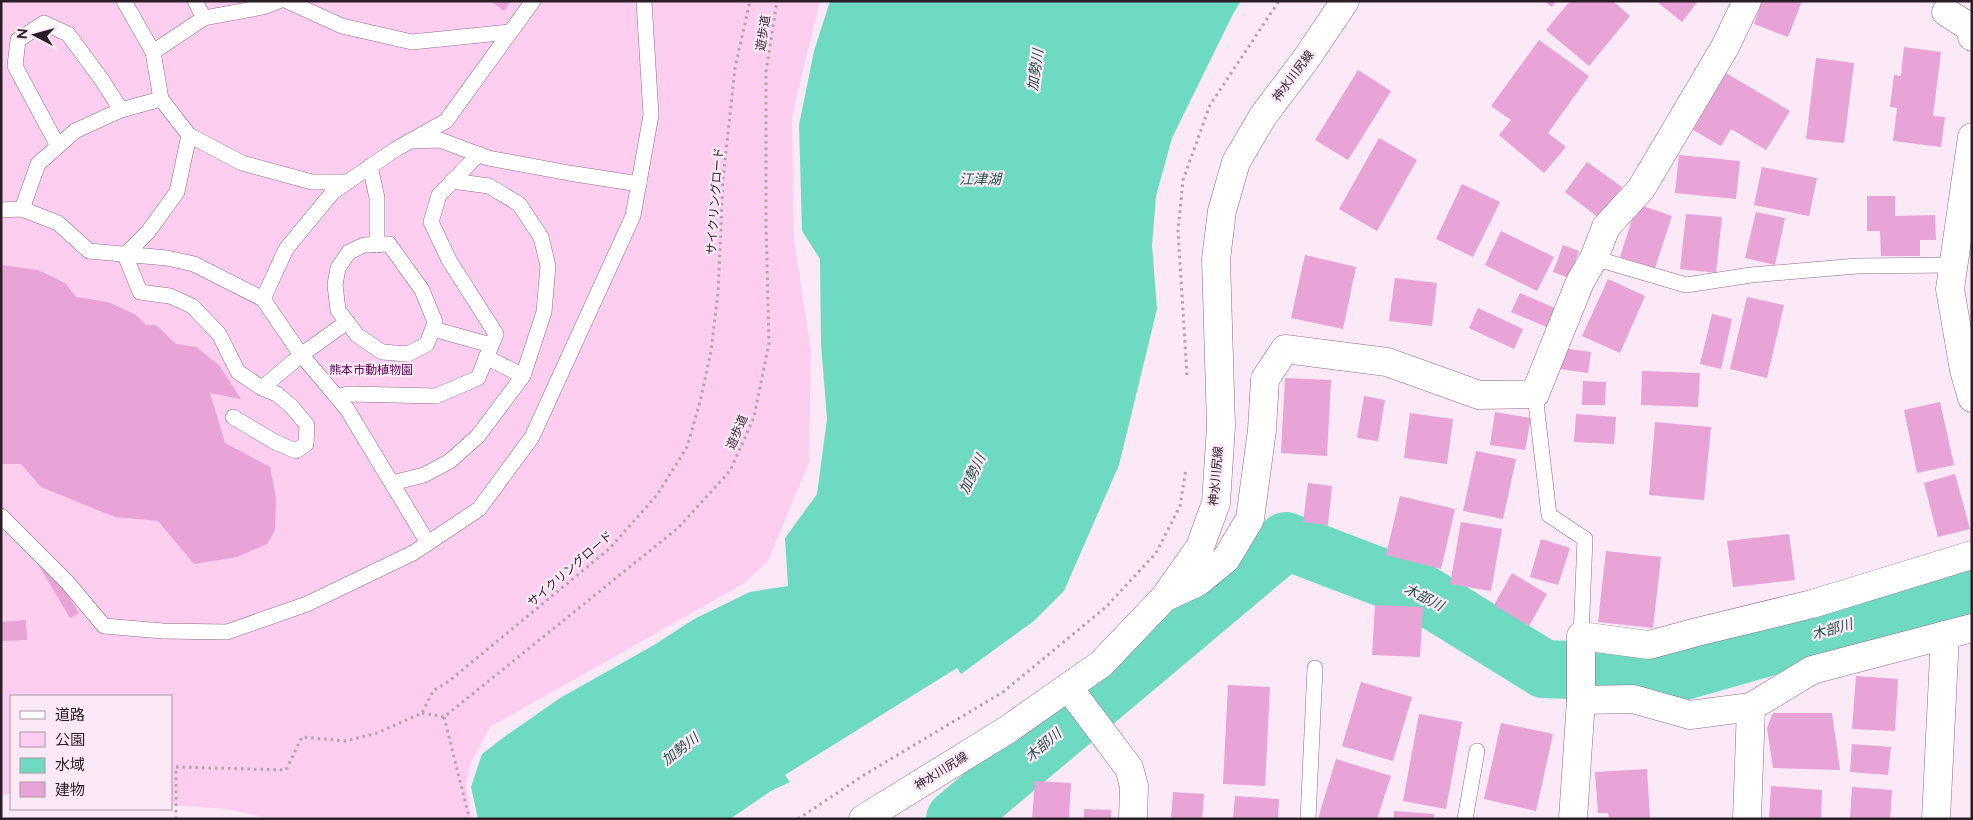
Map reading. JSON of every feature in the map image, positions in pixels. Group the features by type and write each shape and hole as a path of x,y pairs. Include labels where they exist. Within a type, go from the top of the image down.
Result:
{"street":[{"name":"神水川尻線","path":"863,819 1007,730 1101,664 1164,598 1200,547 1216,503 1221,426 1216,259 1222,211 1236,162 1263,116 1306,59 1345,1"},
{"path":"1164,598 1198,582 1226,559 1250,519 1262,430 1265,379 1285,349 1386,362 1479,395 1535,394 1580,282 1594,258 1606,227 1641,189 1725,47 1747,1"},
{"path":"1946,12 1971,28 1972,37"},
{"path":"1972,137 1950,289 1964,370 1972,398"},
{"path":"1574,819 1582,636 1649,645 1812,604 1972,555"},
{"path":"1580,700 1632,699 1690,715 1751,706 1812,670 1972,628"},
{"path":"1936,819 1945,635"},
{"path":"1068,687 1129,768 1134,786 1133,819"},
{"path":"1747,819 1751,706"}],"lane":[{"path":"124,1 153,52 161,99 189,135 242,163 312,182 347,182"},
{"path":"195,1 204,18"},
{"path":"153,52 204,18 263,7 279,1"},
{"path":"287,1 342,26 412,42 510,32"},
{"path":"263,300 286,249 333,192 370,166 446,121 533,1"},
{"path":"1,516 68,583 104,626 163,631 227,632 307,604 413,553 479,508 532,437 633,216 651,115 644,1"},
{"path":"58,146 15,66 18,40 44,23 68,34 122,110"},
{"path":"22,209 38,164 75,131 122,110 161,99"},
{"path":"125,255 148,232 177,192 189,135"},
{"path":"410,141 440,140 488,158 569,174 639,184"},
{"path":"336,396 351,394 436,396 478,378 496,334 450,260 431,222 439,195 479,154"},
{"path":"370,166 377,198 377,245"},
{"path":"392,483 424,476 450,461 478,436 524,376 544,312 548,266 541,237 519,204 490,186 452,181"},
{"path":"1,210 22,209 58,223 89,251 167,258 194,264 263,300 301,355 346,409 428,543"},
{"path":"389,244 422,290 435,322 427,344 408,354 382,352 357,335 347,322 338,310 335,285 338,268 349,252 364,245 389,244"},
{"path":"125,255 140,292 170,296 192,306 219,334 238,372 262,388 277,394 292,407 307,425 306,444 296,451 275,442 232,417"},
{"path":"1594,258 1686,285 1751,275 1857,266 1953,265"},
{"path":"262,388 301,355 347,322"},
{"path":"433,330 489,351 524,376"},
{"path":"1535,394 1549,515 1585,539 1582,636"},
{"path":"1308,819 1315,668"},
{"path":"1465,819 1477,751"}],"path":[{"name":"サイクリングロード","path":"422,713 433,691 448,681 609,550 658,495 687,447 700,402 712,341 718,293 724,179 735,68 750,1"},
{"name":"遊歩道","path":"444,717 678,528 730,472 754,417 769,343 766,226 766,72 777,1"},
{"path":"1188,384 1178,231 1184,180 1210,105 1279,1"},
{"path":"798,819 864,775 1003,692 1106,608 1156,553 1180,506 1187,461"},
{"path":"176,819 176,767 286,770 302,738 346,741 377,733 422,713 444,717 468,813 467,819"}],"green space":[{"name":"熊本市動植物園","path":"1,1 820,1 792,116 794,240 811,350 809,462 768,561 743,584 490,727 471,762 466,785 472,819 272,819 227,809 172,805 172,695 10,695 10,794 1,794"}],"water":[{"name":"江津湖","path":"830,1 1241,1 1172,138 1156,196 1152,245 1157,309 1119,465 1064,591 1034,621 961,674 957,668 785,775 790,782 771,791 730,819 478,819 471,787 482,754 504,737 560,698 654,645 694,619 750,592 788,586 785,538 817,494 827,419 821,344 820,259 802,231 799,125 814,51"}],"building":[{"path":"491,1 511,1 504,11"},
{"path":"1544,1 1556,1 1552,7"},
{"path":"1570,1 1613,1 1630,16 1589,66 1546,30"},
{"path":"1656,1 1698,1 1682,22"},
{"path":"1762,1 1802,1 1788,37 1754,24"},
{"path":"1539,40 1589,76 1548,133 1566,147 1544,173 1499,135 1511,120 1491,106"},
{"path":"1904,47 1941,52 1933,116 1945,117 1941,147 1893,141 1897,108 1890,107 1894,75 1901,76"},
{"path":"1816,58 1854,63 1844,143 1806,139"},
{"path":"1358,70 1391,91 1348,160 1315,140"},
{"path":"1726,73 1790,111 1766,150 1731,129 1721,146 1693,130"},
{"path":"1379,138 1417,160 1377,231 1339,209"},
{"path":"1679,155 1740,161 1736,199 1675,193"},
{"path":"1587,162 1622,187 1599,218 1565,192"},
{"path":"1762,167 1817,178 1809,216 1754,205"},
{"path":"1462,184 1500,202 1473,257 1436,239"},
{"path":"1867,196 1895,196 1895,216 1935,215 1936,240 1920,240 1920,256 1881,256 1880,231 1867,231"},
{"path":"1637,204 1672,216 1655,268 1620,257"},
{"path":"1756,212 1785,218 1775,265 1745,258"},
{"path":"1686,214 1722,217 1716,273 1680,269"},
{"path":"1501,231 1554,257 1537,291 1485,265"},
{"path":"1563,245 1579,251 1569,278 1553,272"},
{"path":"1305,255 1356,267 1343,329 1291,318"},
{"path":"1,265 38,270 65,283 76,297 108,302 136,315 146,325 156,325 176,344 196,347 219,365 241,399 210,393 225,443 270,467 276,498 275,530 267,544 237,557 194,564 158,521 115,517 41,487 21,464 1,464"},
{"path":"1395,278 1437,283 1432,326 1389,321"},
{"path":"1608,279 1645,296 1620,353 1582,336"},
{"path":"1520,293 1557,309 1549,328 1511,312"},
{"path":"1747,297 1784,305 1767,378 1730,369"},
{"path":"1478,308 1523,329 1514,349 1469,328"},
{"path":"1712,314 1732,319 1721,369 1700,364"},
{"path":"1563,348 1591,352 1588,373 1560,369"},
{"path":"1642,371 1700,373 1698,407 1641,405"},
{"path":"1285,378 1331,380 1327,456 1281,453"},
{"path":"1583,381 1606,382 1605,405 1582,405"},
{"path":"1364,396 1385,400 1378,441 1357,438"},
{"path":"1940,402 1954,465 1917,473 1904,410"},
{"path":"1495,412 1531,418 1525,450 1490,445"},
{"path":"1410,413 1453,419 1447,464 1404,458"},
{"path":"1576,414 1616,417 1614,444 1574,442"},
{"path":"1655,422 1711,427 1704,500 1649,495"},
{"path":"1476,451 1516,459 1503,519 1463,511"},
{"path":"1955,474 1970,529 1938,537 1924,483"},
{"path":"1308,483 1332,486 1328,525 1303,522"},
{"path":"1400,496 1455,509 1441,569 1386,555"},
{"path":"1461,522 1502,529 1491,591 1450,584"},
{"path":"1789,534 1795,580 1733,587 1727,541"},
{"path":"1541,539 1570,548 1558,585 1530,577"},
{"path":"37,544 79,613 70,618 29,549"},
{"path":"1606,551 1661,557 1653,628 1598,622"},
{"path":"1512,573 1547,594 1529,626 1494,605"},
{"path":"1375,605 1423,607 1420,657 1372,655"},
{"path":"26,620 27,640 1,641 1,622"},
{"path":"1856,676 1898,679 1895,731 1852,729"},
{"path":"1361,682 1412,697 1393,761 1342,746"},
{"path":"1228,685 1270,687 1265,786 1223,784"},
{"path":"1773,713 1832,713 1840,770 1773,768 1767,728"},
{"path":"1419,714 1462,722 1446,809 1403,801"},
{"path":"1501,723 1553,734 1536,811 1484,799"},
{"path":"1852,744 1891,747 1888,775 1850,772"},
{"path":"1336,759 1391,776 1377,819 1318,819"},
{"path":"1647,769 1650,819 1609,819 1608,813 1598,813 1595,772"},
{"path":"1035,781 1071,783 1069,819 1032,819"},
{"path":"1771,786 1822,790 1821,819 1769,819"},
{"path":"1852,787 1892,790 1890,819 1850,819"},
{"path":"1173,792 1204,794 1202,819 1171,819"},
{"path":"1235,796 1279,799 1278,819 1233,819"},
{"path":"1084,809 1111,810 1111,819 1084,819"},
{"path":"1394,811 1434,814 1434,819 1394,819"}],"waterway":[{"name":"木部川","path":"955,819 1286,541 1420,592 1544,669 1673,674 1972,589"}],"water label":[{"name":"加勢川","path":"1035,70"},
{"name":"加勢川","path":"972,474"},
{"name":"加勢川","path":"680,749"}]}
